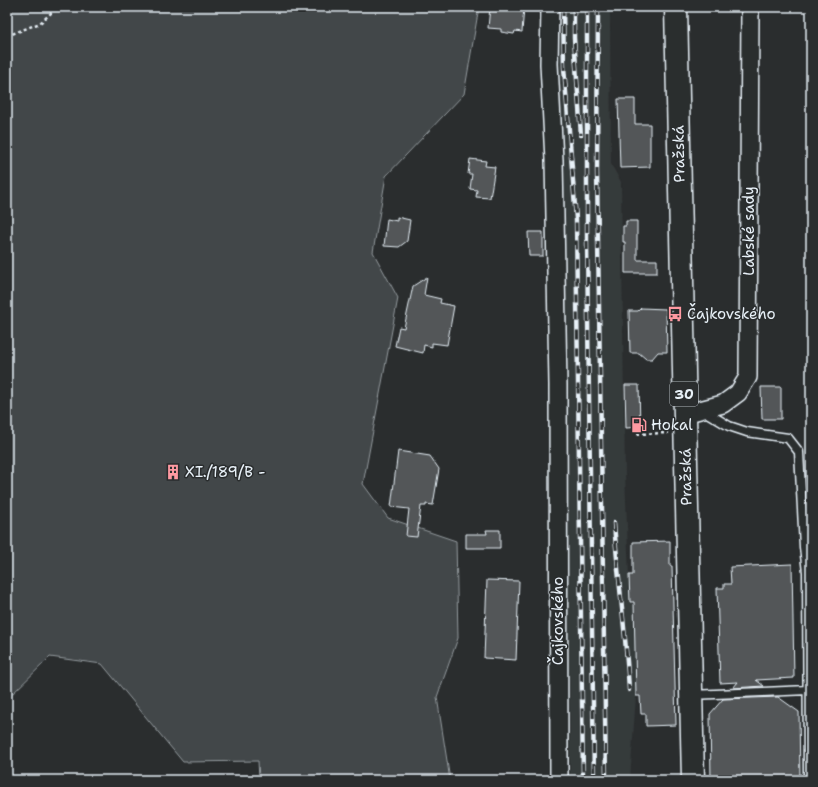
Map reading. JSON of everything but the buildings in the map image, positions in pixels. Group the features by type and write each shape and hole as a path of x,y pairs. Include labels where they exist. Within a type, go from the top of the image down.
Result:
{"main road":[{"name":"Pražská","path":"676,7 690,419 690,695 693,780"}],"street":[{"name":"Čajkovského","path":"550,7 549,64 554,160 558,385 559,780"},
{"name":"Labské sady","path":"690,419 723,404 738,394 748,377 750,7"}],"lane":[{"path":"690,419 730,426 747,432 788,438 799,452 804,547 807,572 808,780"},
{"path":"690,695 808,690"}],"path":[{"path":"7,36 40,23 58,7"},
{"path":"637,434 690,419"}],"shaded area":[{"path":"7,7 479,7 464,94 386,176 373,252 398,298 363,484 388,518 456,541 458,638 437,697 450,780 259,780 258,761 183,762 102,664 50,657 7,699"},
{"path":"556,7 610,7 611,164 621,182 625,474 630,602 634,606 636,696 630,780 570,780 566,364 554,66"}],"railway":[{"path":"563,7 564,67 576,219 583,780"},
{"path":"574,7 574,38 581,135"},
{"path":"587,7 587,242 594,780"},
{"path":"598,7 597,171 606,780"},
{"path":"614,523 629,690"}],"place":[{"name":"Čajkovského","path":"675,314"},
{"name":"Hokal","path":"639,425"},
{"name":"XI./189/B -","path":"173,472"}]}
